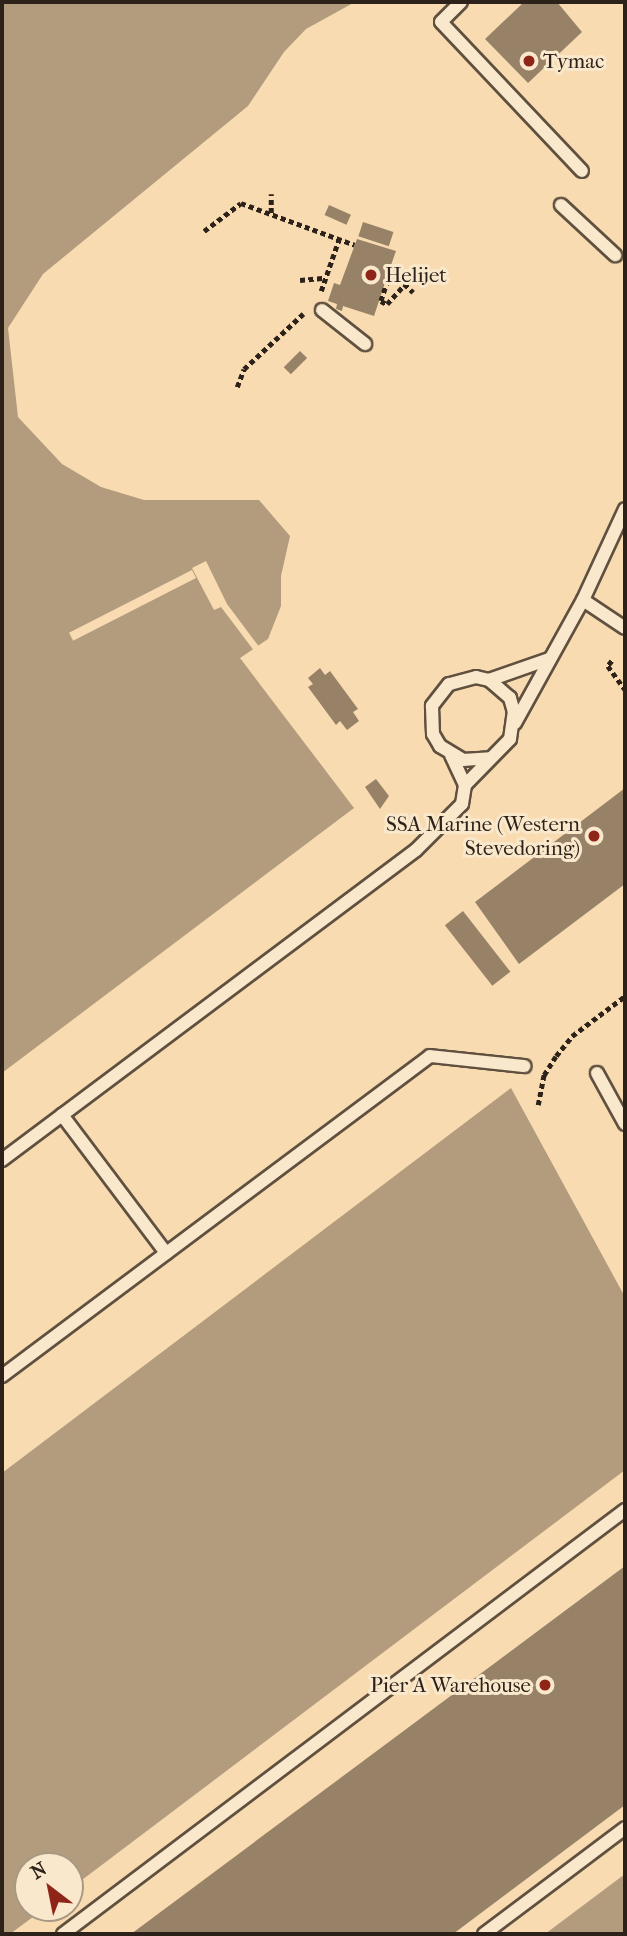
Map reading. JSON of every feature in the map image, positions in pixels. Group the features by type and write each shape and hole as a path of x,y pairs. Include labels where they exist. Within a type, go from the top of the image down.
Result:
{"lane":[{"path":"461,2 441,22 582,171"},
{"path":"561,205 615,255"},
{"path":"316,308 365,344"},
{"path":"465,785 502,750 583,600 625,509"},
{"path":"583,600 625,628"},
{"path":"2,1160 416,849 462,804 465,785 451,755 433,734 432,706 449,684 462,678 489,680 549,659"},
{"path":"489,680 510,698 514,725"},
{"path":"451,755 463,760 491,758"},
{"path":"2,1376 430,1056 524,1066"},
{"path":"597,1073 625,1124"},
{"path":"62,1115 166,1253"},
{"path":"63,1934 625,1510"},
{"path":"484,1934 625,1828"}],"path":[{"path":"271,194 271,213"},
{"path":"204,231 241,203 355,245"},
{"path":"318,297 339,239"},
{"path":"300,280 325,278"},
{"path":"398,278 413,292"},
{"path":"388,281 381,301 387,304 404,284"},
{"path":"237,387 244,369 316,308"},
{"path":"612,661 608,666 625,689"},
{"path":"538,1105 544,1075 556,1056 572,1036 625,996"}],"shaded area":[{"path":"2,2 355,2 306,29 284,52 248,106 43,274 8,328 18,417 62,464 101,487 144,500 259,500 290,536 281,576 281,606 268,639 240,658 354,808 2,1073"},
{"path":"511,1088 625,1297 625,1470 84,1878 84,1852 14,1852 14,1922 26,1922 10,1934 2,1934 2,1473"},
{"path":"625,1874 625,1934 545,1934"}],"pier":[{"path":"206,561 227,604 260,648 255,652 221,607 214,610 192,568"},
{"path":"192,570 196,578 73,641 69,633"}],"building":[{"name":"Tymac","path":"524,2 557,2 582,32 528,83 485,39"},
{"path":"329,205 351,215 346,225 325,215"},
{"path":"363,222 393,232 389,246 358,236"},
{"name":"Helijet","path":"357,239 396,251 390,268 399,272 398,278 396,283 386,280 374,316 343,306 342,311 336,309 337,304 328,301 334,283 340,285"},
{"path":"300,351 307,358 291,374 284,367"},
{"path":"320,668 325,675 330,671 358,709 353,712 359,721 347,730 340,721 336,725 308,687 313,684 308,678"},
{"path":"376,779 389,796 380,809 365,787"},
{"name":"SSA Marine (Western Stevedoring)","path":"625,788 625,884 519,964 475,902"},
{"path":"463,911 510,972 492,986 445,925"},
{"name":"Pier A Warehouse","path":"625,1566 625,1805 453,1934 131,1934"}],"place":[{"name":"Tymac","path":"529,61"},
{"name":"Helijet","path":"371,275"},
{"name":"SSA Marine (Western Stevedoring)","path":"594,836"},
{"name":"Pier A Warehouse","path":"545,1685"}]}
